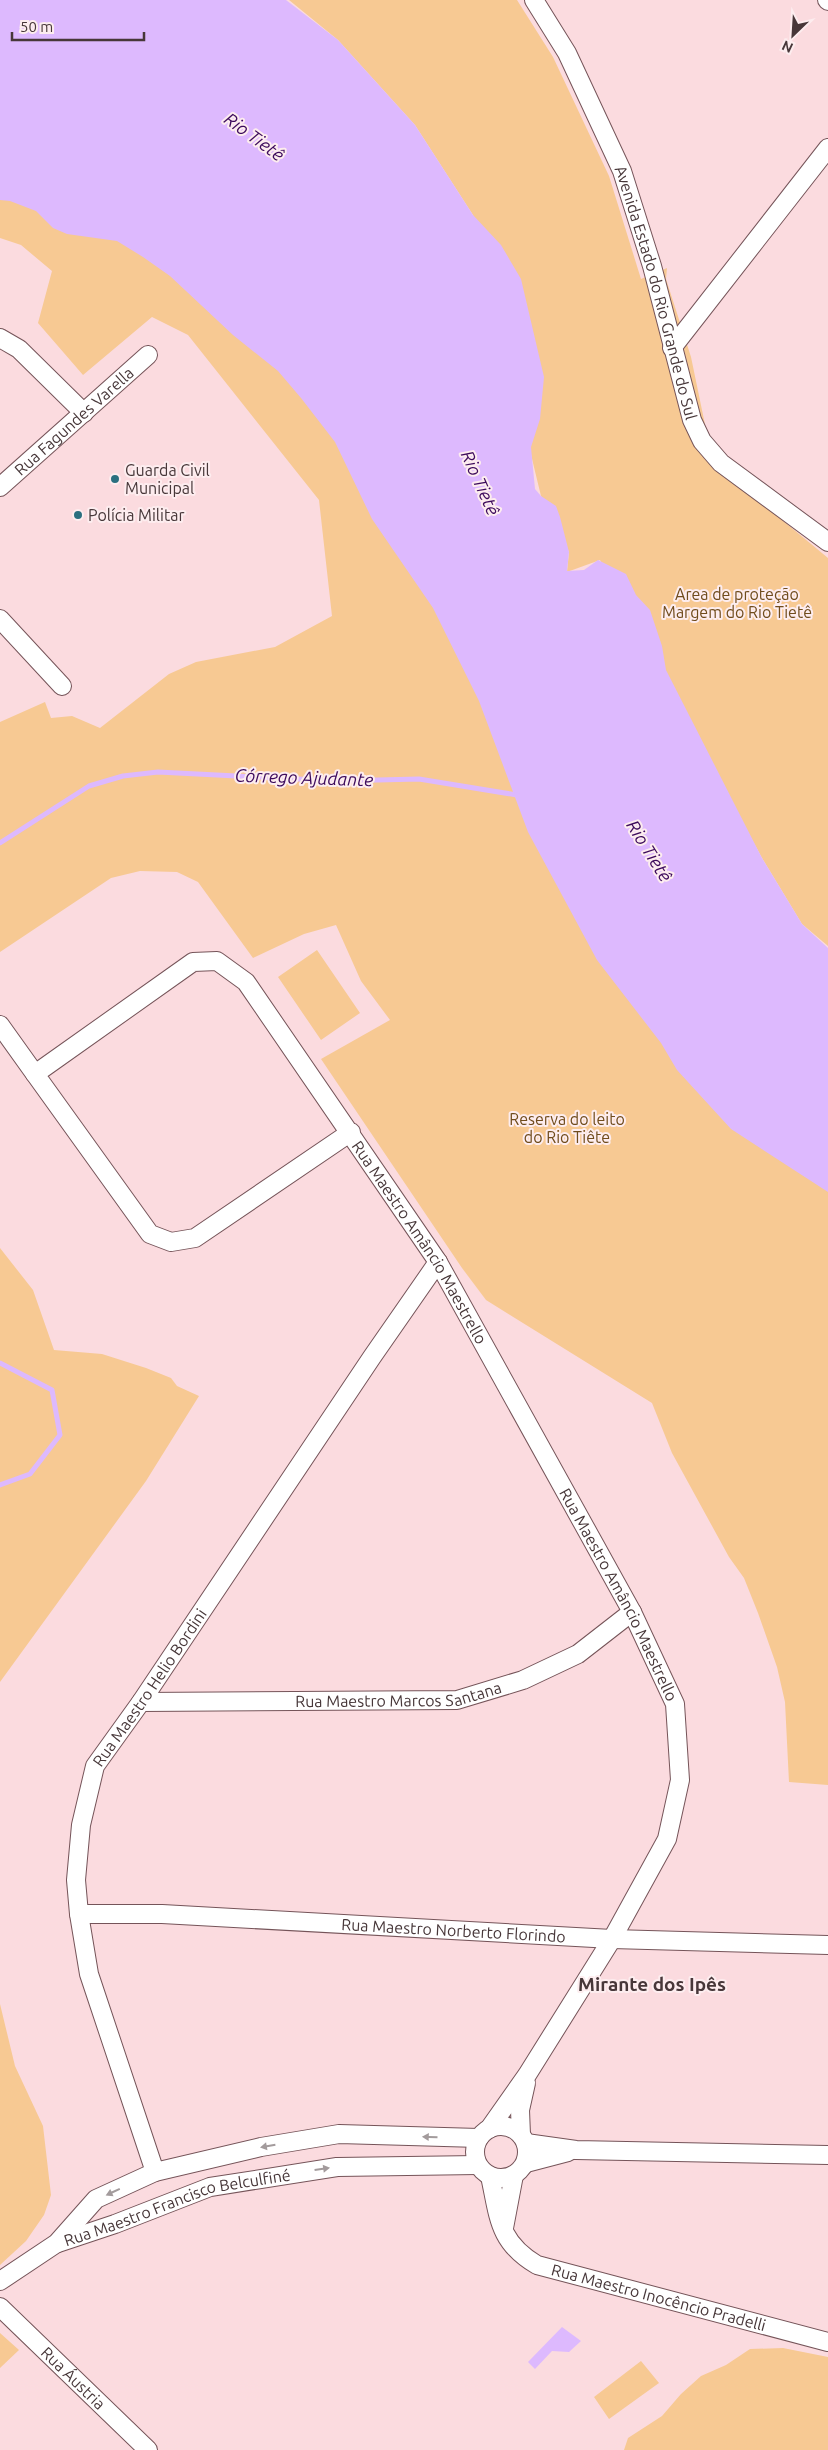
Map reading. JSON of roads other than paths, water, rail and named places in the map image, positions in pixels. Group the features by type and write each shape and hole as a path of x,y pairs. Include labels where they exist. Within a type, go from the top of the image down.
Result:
{"street":[{"name":"Avenida Estado do Rio Grande do Sul","path":"534,0 567,52 622,171 652,266 692,420 702,441 721,463 828,542"},
{"path":"672,348 828,148"},
{"path":"0,338 19,348 84,413"},
{"name":"Rua Fagundes Varella","path":"0,487 148,355"},
{"path":"0,618 62,686"},
{"name":"Rua Maestro Amâncio Maestrello","path":"351,1132 195,1238 171,1242 150,1234 35,1074 193,962 217,961 246,982 351,1132 438,1262 632,1612 675,1704 680,1780 667,1839 612,1939 527,2075 484,2134"},
{"path":"0,1026 35,1074"},
{"name":"Rua Maestro Helio Bordini","path":"155,2172 89,1974 79,1914 76,1880 80,1825 95,1766 141,1702 372,1357 438,1262"},
{"name":"Rua Maestro Marcos Santana","path":"141,1702 456,1700 523,1680 578,1654 632,1612"},
{"name":"Rua Maestro Norberto Florindo","path":"79,1914 162,1914 612,1939 828,1945"},
{"name":"Rua Maestro Amâncio Maestrello","path":"524,2139 520,2110 527,2075"},
{"path":"576,2150 520,2169 506,2178 484,2170 475,2156 484,2134 506,2126 524,2139 576,2150 828,2155"},
{"name":"Rua Maestro Francisco Belculfiné","path":"57,2243 96,2199 155,2172 261,2147 340,2134 484,2134"},
{"path":"503,2233 520,2169 528,2153 524,2139"},
{"name":"Rua Maestro Francisco Belculfiné","path":"57,2243 115,2224 210,2187 338,2167 484,2170"},
{"name":"Rua Maestro Inocêncio Pradelli","path":"484,2170 503,2233 520,2256 537,2265 828,2342"},
{"path":"0,2281 57,2243"},
{"name":"Rua Áustria","path":"0,2306 148,2450"}],"water":[{"name":"Rio Tietê","path":"0,0 286,0 338,40 415,125 473,215 501,245 521,279 544,377 540,419 531,447 535,489 541,496 556,506 569,552 567,571 584,570 598,560 626,574 636,595 650,610 662,646 666,670 762,858 802,924 828,948 828,1192 731,1129 677,1070 661,1043 597,960 528,832 479,701 433,608 372,519 335,442 301,398 278,371 233,335 170,276 143,257 117,241 67,234 53,228 36,211 10,201 0,200"},
{"path":"562,2327 581,2341 569,2352 552,2351 535,2369 528,2362"}],"waterway":[{"name":"Córrego Ajudante","path":"0,843 89,786 123,776 158,772 336,781 419,779 517,795"},
{"name":"Córrego Ajudante","path":"0,1363 52,1390 60,1435 30,1474 0,1485"}],"place":[{"name":"Guarda Civil Municipal","path":"115,479"},
{"name":"Polícia Militar","path":"78,515"}],"district":[{"name":"Mirante dos Ipês","path":"652,1984"}],"park label":[{"name":"Area de proteção Margem do Rio Tietê","path":"737,603"},
{"name":"Reserva do leito do Rio Tiête","path":"567,1128"}]}
